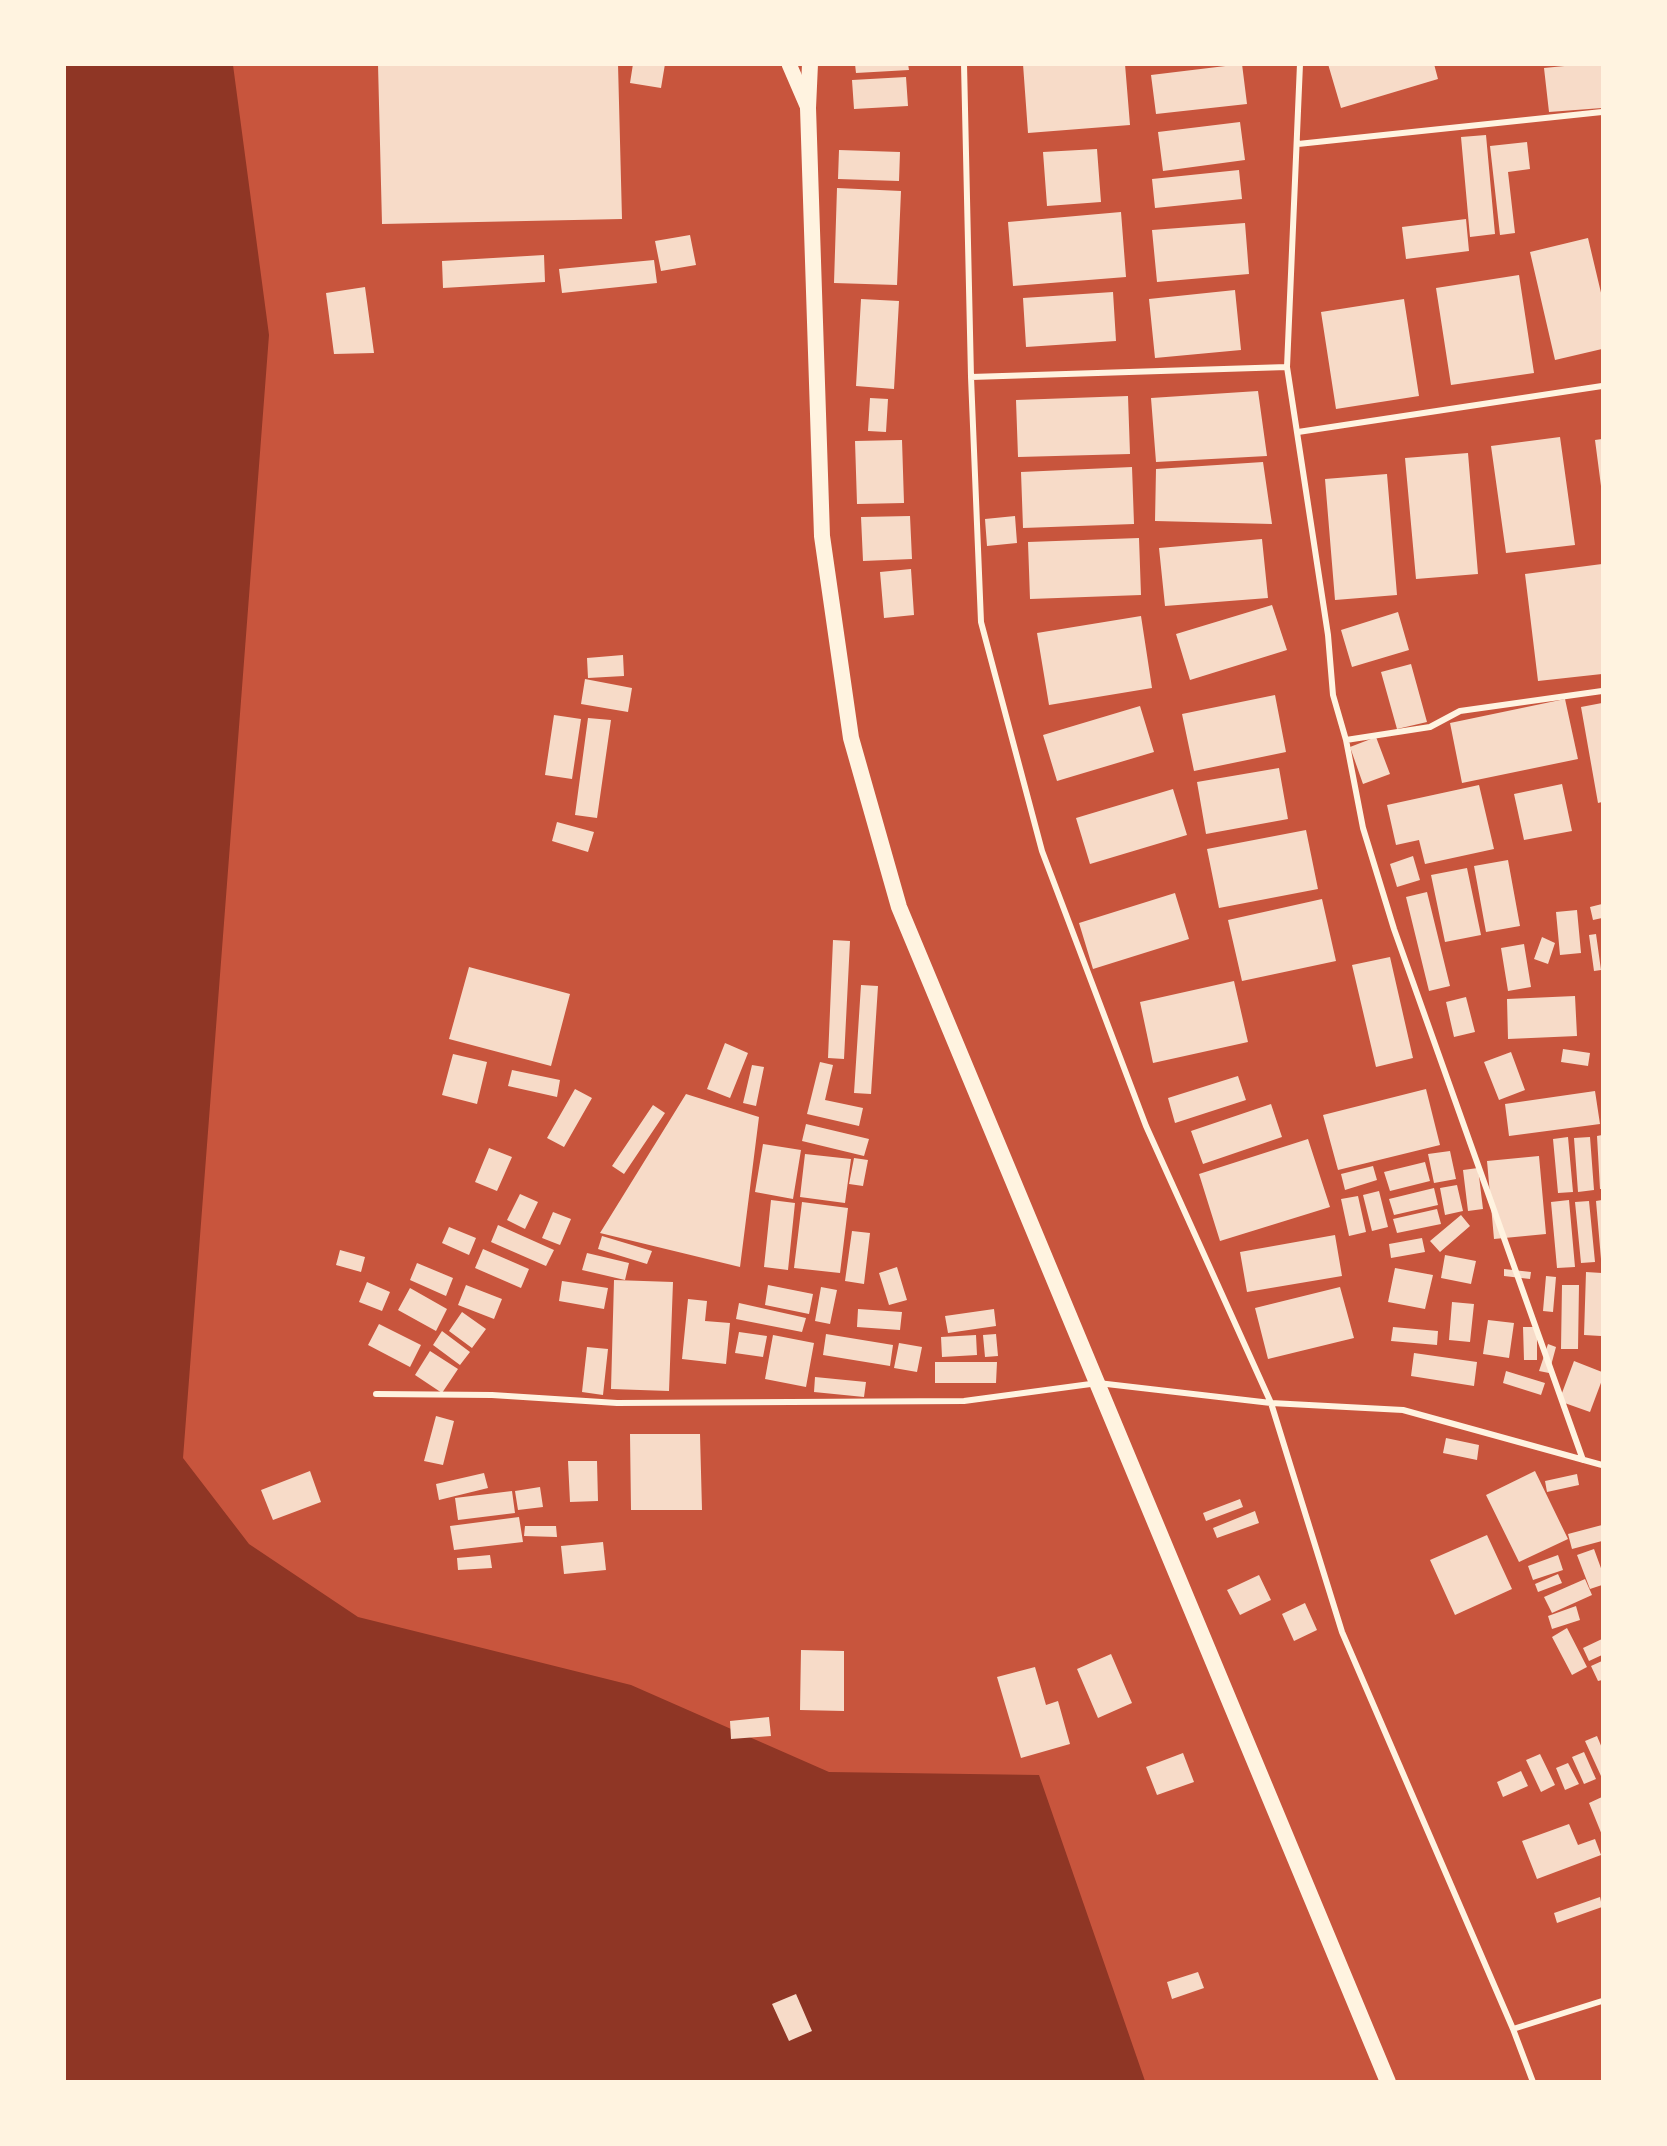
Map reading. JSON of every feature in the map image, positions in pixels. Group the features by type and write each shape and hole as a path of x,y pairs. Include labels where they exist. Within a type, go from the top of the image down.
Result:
{"highway":[{"path":"810,64 808,108 822,536 851,738 899,907 1388,2082"}],"main road":[{"path":"789,64 808,108"}],"street":[{"path":"964,64 970,377 981,622 1042,851 1146,1126 1271,1403 1342,1632 1513,2029 1533,2082"},
{"path":"1300,64 1287,367 1328,635 1333,695 1346,740 1363,828 1394,929 1583,1460"},
{"path":"1298,144 1602,112"},
{"path":"970,377 1287,367"},
{"path":"1298,432 1602,386"},
{"path":"1346,740 1430,727 1460,711 1602,691"},
{"path":"376,1394 492,1395 617,1403 964,1401 1098,1383 1271,1403 1403,1410 1602,1465"},
{"path":"1513,2029 1602,2001"}],"shaded area":[{"path":"64,65 233,65 269,335 183,1458 249,1544 358,1617 631,1685 829,1772 1039,1775 1145,2081 65,2081"}],"building":[{"path":"378,64 618,64 622,219 382,224"},
{"path":"633,64 665,64 661,88 630,83"},
{"path":"855,64 908,64 909,70 856,73"},
{"path":"1023,64 1125,64 1130,125 1028,133"},
{"path":"1242,64 1247,104 1156,114 1151,75"},
{"path":"1328,64 1434,64 1438,79 1341,108"},
{"path":"1602,64 1602,108 1549,112 1544,68"},
{"path":"906,77 908,106 854,109 852,80"},
{"path":"1240,122 1245,160 1163,171 1158,132"},
{"path":"1486,135 1495,234 1470,237 1461,137"},
{"path":"1527,142 1530,169 1508,172 1515,233 1500,235 1490,146"},
{"path":"1097,149 1101,202 1047,206 1043,152"},
{"path":"839,150 900,152 899,181 838,179"},
{"path":"1239,170 1242,199 1155,208 1152,179"},
{"path":"837,188 901,191 897,285 834,283"},
{"path":"1121,212 1126,277 1013,286 1008,222"},
{"path":"1466,219 1469,251 1406,259 1402,227"},
{"path":"1245,223 1249,274 1157,282 1152,230"},
{"path":"690,235 696,265 661,271 655,241"},
{"path":"1588,238 1602,297 1602,349 1555,360 1530,252"},
{"path":"544,255 545,282 443,288 442,261"},
{"path":"654,260 657,283 562,293 559,269"},
{"path":"1519,275 1534,373 1451,385 1436,288"},
{"path":"365,287 374,353 334,354 326,293"},
{"path":"1235,290 1241,350 1155,358 1149,299"},
{"path":"1113,292 1116,341 1026,347 1023,298"},
{"path":"861,299 899,301 894,389 856,386"},
{"path":"1404,299 1419,396 1336,409 1321,312"},
{"path":"1258,391 1267,456 1156,462 1151,398"},
{"path":"1128,396 1130,454 1018,457 1016,400"},
{"path":"870,398 888,399 886,432 868,431"},
{"path":"1560,437 1575,545 1506,553 1491,446"},
{"path":"1602,439 1602,486 1601,486 1595,440"},
{"path":"902,440 904,503 857,504 855,441"},
{"path":"1468,453 1478,574 1416,579 1405,458"},
{"path":"1263,462 1272,524 1155,521 1156,469"},
{"path":"1132,467 1134,524 1023,528 1021,472"},
{"path":"1387,474 1397,595 1335,600 1325,479"},
{"path":"910,516 912,559 863,561 861,517"},
{"path":"1015,516 1017,543 987,546 985,519"},
{"path":"1139,538 1141,595 1030,599 1028,542"},
{"path":"1262,539 1268,598 1165,606 1159,548"},
{"path":"1602,564 1602,674 1538,681 1525,574"},
{"path":"911,569 914,615 884,618 880,572"},
{"path":"1272,605 1287,650 1190,680 1176,634"},
{"path":"1398,612 1409,650 1352,667 1341,630"},
{"path":"1141,616 1152,688 1049,705 1037,633"},
{"path":"623,655 624,676 588,678 587,658"},
{"path":"1411,664 1427,722 1397,729 1381,672"},
{"path":"585,679 632,688 628,712 581,704"},
{"path":"1275,695 1286,752 1194,771 1182,714"},
{"path":"1565,699 1578,759 1462,783 1450,723"},
{"path":"1602,703 1602,802 1598,803 1581,707"},
{"path":"1140,706 1154,752 1057,781 1043,735"},
{"path":"554,715 581,719 572,779 545,775"},
{"path":"588,718 611,720 597,818 575,815"},
{"path":"1376,737 1390,774 1363,784 1350,747"},
{"path":"1279,768 1288,819 1206,834 1197,782"},
{"path":"1562,784 1572,831 1524,840 1514,794"},
{"path":"1479,785 1494,849 1425,864 1419,840 1396,845 1387,805"},
{"path":"1173,789 1187,835 1090,864 1076,818"},
{"path":"557,822 594,832 588,852 552,841"},
{"path":"1306,830 1318,889 1219,908 1207,849"},
{"path":"1413,856 1420,880 1397,887 1390,864"},
{"path":"1508,860 1520,926 1486,932 1474,866"},
{"path":"1467,868 1481,935 1445,942 1431,875"},
{"path":"1427,892 1450,986 1429,991 1406,897"},
{"path":"1175,893 1189,939 1093,969 1079,923"},
{"path":"1322,899 1336,961 1242,981 1228,920"},
{"path":"1602,904 1602,918 1593,920 1590,907"},
{"path":"1577,910 1581,953 1560,955 1556,912"},
{"path":"1596,934 1601,970 1594,971 1589,935"},
{"path":"1542,937 1555,943 1548,964 1534,959"},
{"path":"833,940 850,941 844,1059 828,1058"},
{"path":"1524,944 1531,987 1508,991 1501,948"},
{"path":"1390,957 1413,1058 1376,1067 1352,965"},
{"path":"469,967 570,994 551,1066 449,1039"},
{"path":"1234,981 1248,1042 1153,1063 1140,1002"},
{"path":"861,985 878,986 871,1094 854,1093"},
{"path":"1575,996 1577,1036 1508,1039 1507,999"},
{"path":"1466,997 1475,1032 1454,1037 1446,1002"},
{"path":"725,1043 748,1053 730,1098 707,1089"},
{"path":"1563,1049 1590,1053 1588,1066 1561,1062"},
{"path":"1511,1052 1525,1090 1499,1100 1484,1062"},
{"path":"453,1054 487,1062 477,1104 442,1095"},
{"path":"820,1062 833,1065 825,1100 863,1108 859,1126 807,1114"},
{"path":"752,1065 764,1067 756,1106 743,1103"},
{"path":"512,1070 560,1080 557,1097 508,1086"},
{"path":"1238,1076 1246,1100 1175,1123 1168,1098"},
{"path":"575,1089 592,1098 564,1147 547,1138"},
{"path":"1426,1089 1440,1145 1338,1170 1323,1115"},
{"path":"1595,1091 1600,1124 1509,1136 1505,1104"},
{"path":"686,1094 759,1117 740,1267 600,1233"},
{"path":"1271,1104 1282,1137 1203,1164 1191,1131"},
{"path":"653,1105 665,1113 624,1174 612,1166"},
{"path":"806,1124 869,1139 864,1156 802,1141"},
{"path":"1602,1135 1602,1189 1600,1189 1597,1136"},
{"path":"1568,1137 1573,1192 1558,1193 1553,1139"},
{"path":"1590,1137 1594,1190 1578,1192 1574,1138"},
{"path":"1308,1139 1330,1207 1220,1241 1199,1174"},
{"path":"763,1144 801,1150 793,1199 755,1192"},
{"path":"489,1148 512,1157 497,1191 475,1182"},
{"path":"1450,1151 1456,1179 1434,1183 1428,1154"},
{"path":"805,1154 851,1159 845,1203 800,1197"},
{"path":"1539,1156 1546,1234 1494,1239 1487,1161"},
{"path":"854,1158 868,1160 863,1186 849,1184"},
{"path":"1425,1162 1430,1181 1390,1191 1384,1172"},
{"path":"1373,1166 1377,1180 1345,1190 1341,1174"},
{"path":"1478,1168 1483,1209 1468,1211 1463,1170"},
{"path":"1457,1185 1463,1211 1445,1215 1440,1188"},
{"path":"1434,1188 1438,1205 1394,1215 1389,1199"},
{"path":"1379,1191 1388,1227 1372,1231 1363,1195"},
{"path":"520,1194 538,1202 525,1229 507,1220"},
{"path":"1358,1196 1366,1232 1349,1236 1341,1199"},
{"path":"771,1200 795,1203 788,1270 764,1267"},
{"path":"1569,1200 1575,1267 1557,1268 1551,1202"},
{"path":"1602,1200 1602,1259 1601,1259 1596,1201"},
{"path":"1589,1201 1595,1262 1581,1263 1575,1202"},
{"path":"802,1202 848,1208 840,1273 794,1268"},
{"path":"1437,1209 1441,1224 1397,1233 1393,1219"},
{"path":"553,1212 571,1219 560,1245 542,1238"},
{"path":"1461,1215 1470,1226 1440,1252 1430,1241"},
{"path":"498,1225 554,1250 546,1266 491,1242"},
{"path":"449,1227 476,1238 469,1255 442,1243"},
{"path":"852,1231 870,1233 864,1284 845,1281"},
{"path":"1335,1235 1342,1276 1247,1292 1240,1252"},
{"path":"602,1236 652,1251 647,1264 598,1249"},
{"path":"1422,1238 1425,1252 1391,1258 1389,1244"},
{"path":"483,1249 529,1269 521,1288 475,1268"},
{"path":"340,1250 365,1257 361,1272 336,1265"},
{"path":"587,1253 629,1263 625,1280 582,1270"},
{"path":"1445,1255 1476,1261 1471,1284 1441,1278"},
{"path":"417,1263 453,1278 446,1296 410,1280"},
{"path":"897,1267 907,1300 889,1305 879,1273"},
{"path":"1395,1268 1433,1275 1425,1309 1388,1302"},
{"path":"1504,1269 1531,1272 1530,1279 1504,1276"},
{"path":"1586,1272 1602,1273 1601,1336 1584,1335"},
{"path":"1546,1276 1556,1277 1553,1312 1543,1311"},
{"path":"614,1280 673,1282 669,1391 611,1389"},
{"path":"562,1281 608,1288 604,1309 559,1301"},
{"path":"367,1282 390,1292 382,1311 359,1302"},
{"path":"466,1285 502,1299 494,1319 458,1305"},
{"path":"768,1285 813,1294 809,1314 765,1305"},
{"path":"1562,1285 1579,1285 1578,1349 1561,1349"},
{"path":"821,1287 837,1290 830,1324 815,1321"},
{"path":"1340,1287 1354,1338 1268,1359 1255,1308"},
{"path":"410,1288 447,1309 436,1331 398,1310"},
{"path":"688,1299 707,1301 705,1321 730,1323 726,1364 682,1359"},
{"path":"1452,1302 1474,1304 1470,1342 1449,1340"},
{"path":"739,1303 806,1318 802,1332 736,1319"},
{"path":"858,1309 902,1312 900,1330 857,1327"},
{"path":"994,1309 996,1326 948,1333 945,1316"},
{"path":"462,1312 486,1329 472,1348 449,1331"},
{"path":"1488,1320 1514,1323 1509,1358 1483,1354"},
{"path":"379,1324 421,1345 410,1367 368,1345"},
{"path":"1393,1327 1438,1331 1437,1345 1391,1341"},
{"path":"1523,1327 1537,1327 1537,1360 1524,1360"},
{"path":"442,1331 470,1352 460,1365 433,1345"},
{"path":"739,1332 767,1336 763,1357 735,1353"},
{"path":"826,1334 893,1345 890,1366 823,1355"},
{"path":"996,1334 998,1356 985,1357 983,1335"},
{"path":"773,1335 814,1343 806,1387 765,1379"},
{"path":"976,1335 977,1355 942,1357 941,1337"},
{"path":"899,1343 922,1347 917,1372 894,1368"},
{"path":"1548,1344 1556,1347 1549,1373 1539,1371"},
{"path":"587,1347 608,1349 603,1395 582,1392"},
{"path":"430,1351 458,1369 442,1393 415,1375"},
{"path":"1414,1353 1477,1362 1474,1386 1411,1376"},
{"path":"1574,1361 1602,1372 1602,1380 1590,1412 1559,1401"},
{"path":"935,1362 997,1362 996,1383 935,1383"},
{"path":"1506,1371 1545,1383 1541,1395 1503,1383"},
{"path":"815,1377 866,1382 864,1397 814,1392"},
{"path":"436,1416 454,1421 443,1465 424,1461"},
{"path":"630,1434 700,1434 702,1510 631,1510"},
{"path":"1446,1438 1479,1445 1477,1460 1443,1453"},
{"path":"568,1461 597,1461 598,1501 570,1502"},
{"path":"310,1471 321,1502 273,1520 261,1490"},
{"path":"1535,1471 1568,1539 1519,1562 1486,1495"},
{"path":"484,1473 488,1488 439,1500 436,1484"},
{"path":"1577,1474 1579,1485 1547,1492 1545,1481"},
{"path":"540,1487 543,1507 518,1510 515,1491"},
{"path":"512,1491 515,1513 458,1520 455,1498"},
{"path":"1240,1499 1243,1507 1206,1521 1203,1513"},
{"path":"1255,1511 1259,1523 1217,1538 1213,1528"},
{"path":"519,1517 523,1542 454,1550 450,1526"},
{"path":"1602,1525 1602,1541 1572,1549 1568,1534"},
{"path":"525,1526 556,1526 557,1537 524,1536"},
{"path":"1487,1535 1512,1589 1455,1615 1430,1560"},
{"path":"603,1542 606,1570 564,1574 561,1546"},
{"path":"1594,1549 1602,1571 1602,1585 1590,1589 1577,1555"},
{"path":"490,1555 492,1568 458,1570 457,1558"},
{"path":"1558,1555 1563,1570 1533,1580 1528,1566"},
{"path":"1558,1574 1562,1583 1538,1592 1535,1584"},
{"path":"1259,1575 1271,1600 1240,1615 1227,1590"},
{"path":"1585,1579 1592,1595 1552,1613 1544,1597"},
{"path":"1305,1603 1317,1630 1294,1641 1282,1614"},
{"path":"1576,1606 1580,1620 1552,1629 1548,1616"},
{"path":"1567,1628 1587,1667 1572,1675 1552,1637"},
{"path":"1602,1639 1602,1655 1589,1661 1583,1648"},
{"path":"801,1650 844,1651 844,1711 800,1710"},
{"path":"1111,1654 1132,1703 1098,1718 1077,1669"},
{"path":"1602,1661 1602,1680 1598,1681 1591,1666"},
{"path":"1035,1667 1046,1705 1058,1701 1070,1744 1021,1758 997,1677"},
{"path":"769,1717 771,1736 731,1739 730,1721"},
{"path":"1597,1736 1602,1748 1601,1776 1585,1741"},
{"path":"1584,1752 1596,1779 1584,1784 1572,1757"},
{"path":"1183,1753 1194,1782 1157,1795 1146,1767"},
{"path":"1540,1754 1555,1785 1541,1792 1526,1760"},
{"path":"1568,1763 1579,1784 1565,1790 1556,1768"},
{"path":"1521,1771 1528,1786 1503,1797 1497,1782"},
{"path":"1602,1797 1602,1835 1589,1803"},
{"path":"1569,1824 1578,1845 1595,1839 1601,1855 1537,1879 1522,1841"},
{"path":"1600,1897 1602,1907 1557,1923 1554,1913"},
{"path":"1198,1972 1204,1988 1172,1999 1167,1982"},
{"path":"796,1994 812,2031 789,2041 772,2004"}]}
